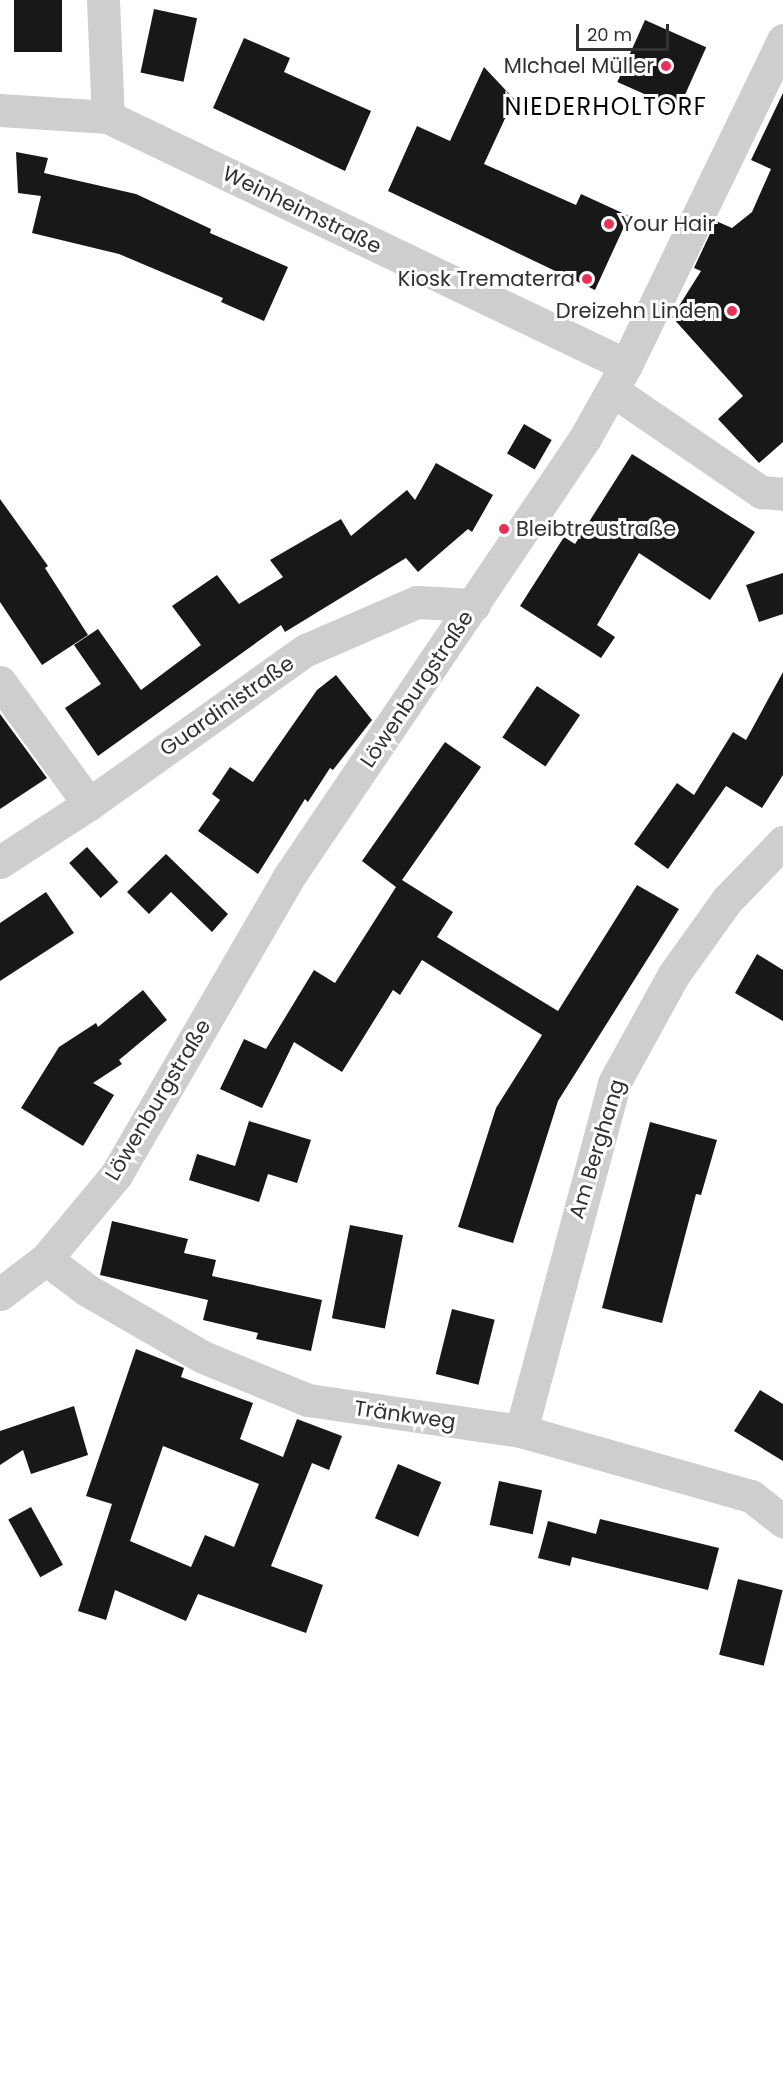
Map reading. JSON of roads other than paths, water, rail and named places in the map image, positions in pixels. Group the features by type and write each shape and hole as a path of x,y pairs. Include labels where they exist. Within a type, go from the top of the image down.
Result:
{"street":[{"path":"103,0 108,117"},
{"name":"Löwenburgstraße","path":"0,1294 46,1259 116,1175 288,878 585,438 619,377 782,45"},
{"name":"Weinheimstraße","path":"0,110 108,117 619,377"},
{"path":"619,377 761,492 783,494"},
{"name":"Guardinistraße","path":"0,862 89,804 306,650 417,602 474,604"},
{"path":"0,682 89,804"},
{"name":"Am Berghang","path":"521,1431 614,1083 674,974 727,900 783,842"},
{"name":"Tränkweg","path":"46,1259 87,1290 203,1357 308,1400 521,1431 751,1496 783,1521"}],"place":[{"name":"MIchael Müller","path":"666,66"},
{"name":"Your Hair","path":"609,224"},
{"name":"Kiosk Trematerra","path":"587,279"},
{"name":"Dreizehn Linden","path":"732,311"},
{"name":"Bleibtreustraße","path":"504,529"}],"district":[{"name":"NIEDERHOLTORF","path":"606,107"}]}
